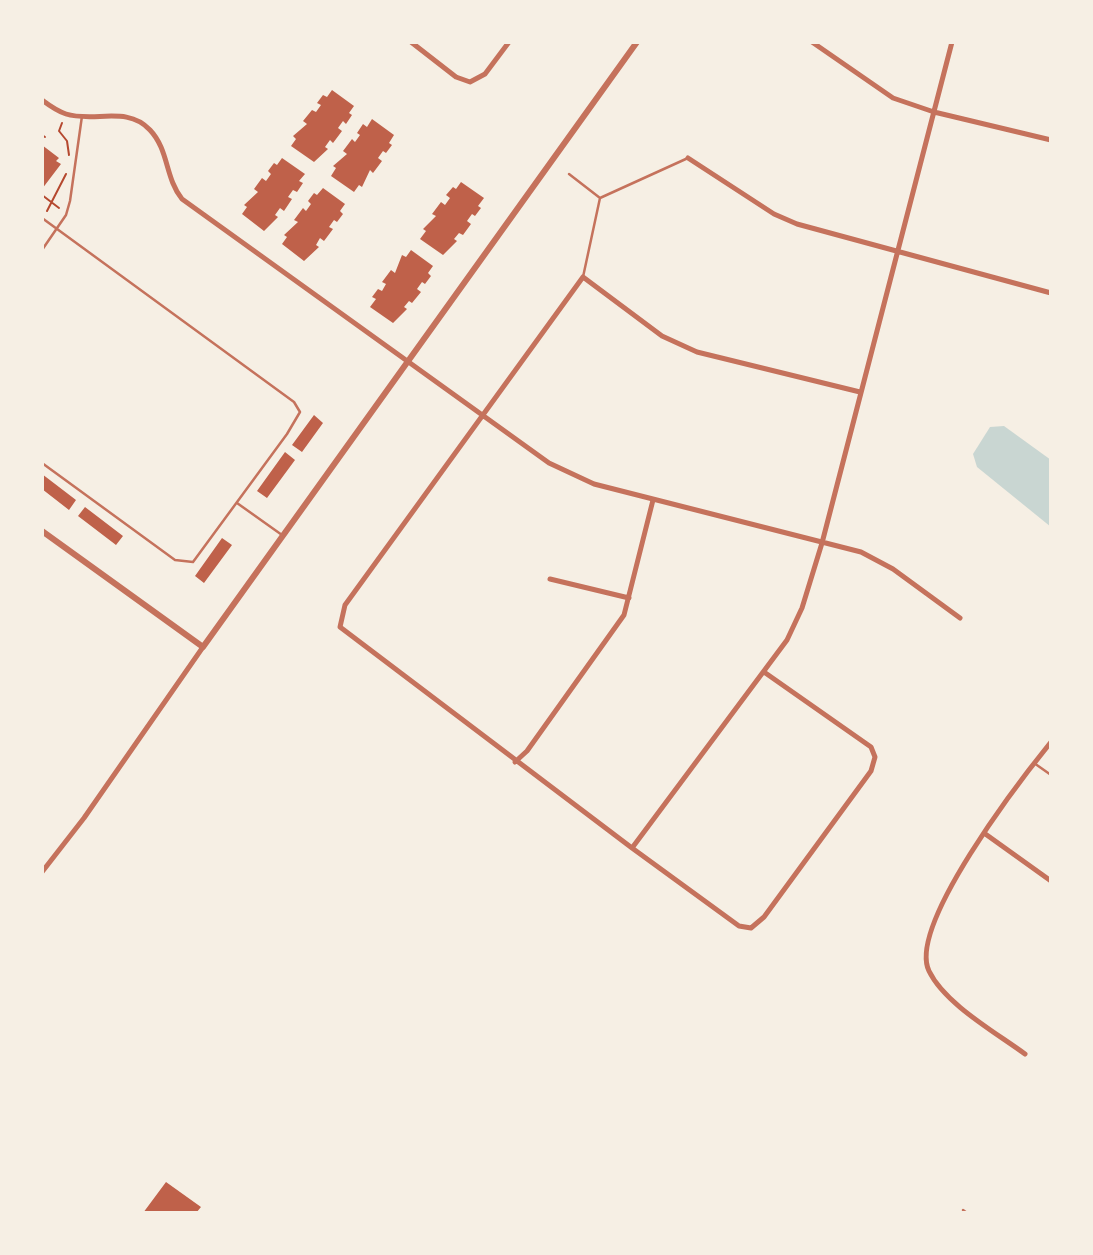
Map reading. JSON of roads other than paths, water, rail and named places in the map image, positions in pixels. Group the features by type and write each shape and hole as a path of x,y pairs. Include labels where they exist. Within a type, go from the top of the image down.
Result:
{"street":[{"path":"411,42 456,77 470,82 485,74 509,42"},
{"path":"42,872 84,818 282,535 637,42"},
{"path":"812,42 892,98 934,112 1051,140"},
{"path":"632,848 764,673 787,640 802,608 822,543 952,42"},
{"path":"42,100 66,114 125,116 144,124 161,145 168,179 181,199 549,463 572,475 653,500 878,559 960,618"},
{"path":"688,158 774,214 824,233 1051,293"},
{"path":"764,673 871,747 875,757 871,771 764,918 751,928 739,926 632,848 340,627 345,605 583,277 662,336 677,344 697,352 860,392"},
{"path":"515,762 527,751 609,640 624,615 653,500"},
{"path":"42,531 203,648"},
{"path":"550,579 629,598"},
{"path":"1025,1054 941,991 927,968 925,954 934,923 964,864 1051,741"},
{"path":"984,833 1051,881"}],"lane":[{"path":"42,250 66,215 74,184 82,116"},
{"path":"600,198 688,158"},
{"path":"569,174 600,198"},
{"path":"583,277 600,198"},
{"path":"42,218 299,407 297,420 197,558 184,563 175,560 42,463"},
{"path":"237,503 282,535"},
{"path":"1034,764 1051,775"}]}
